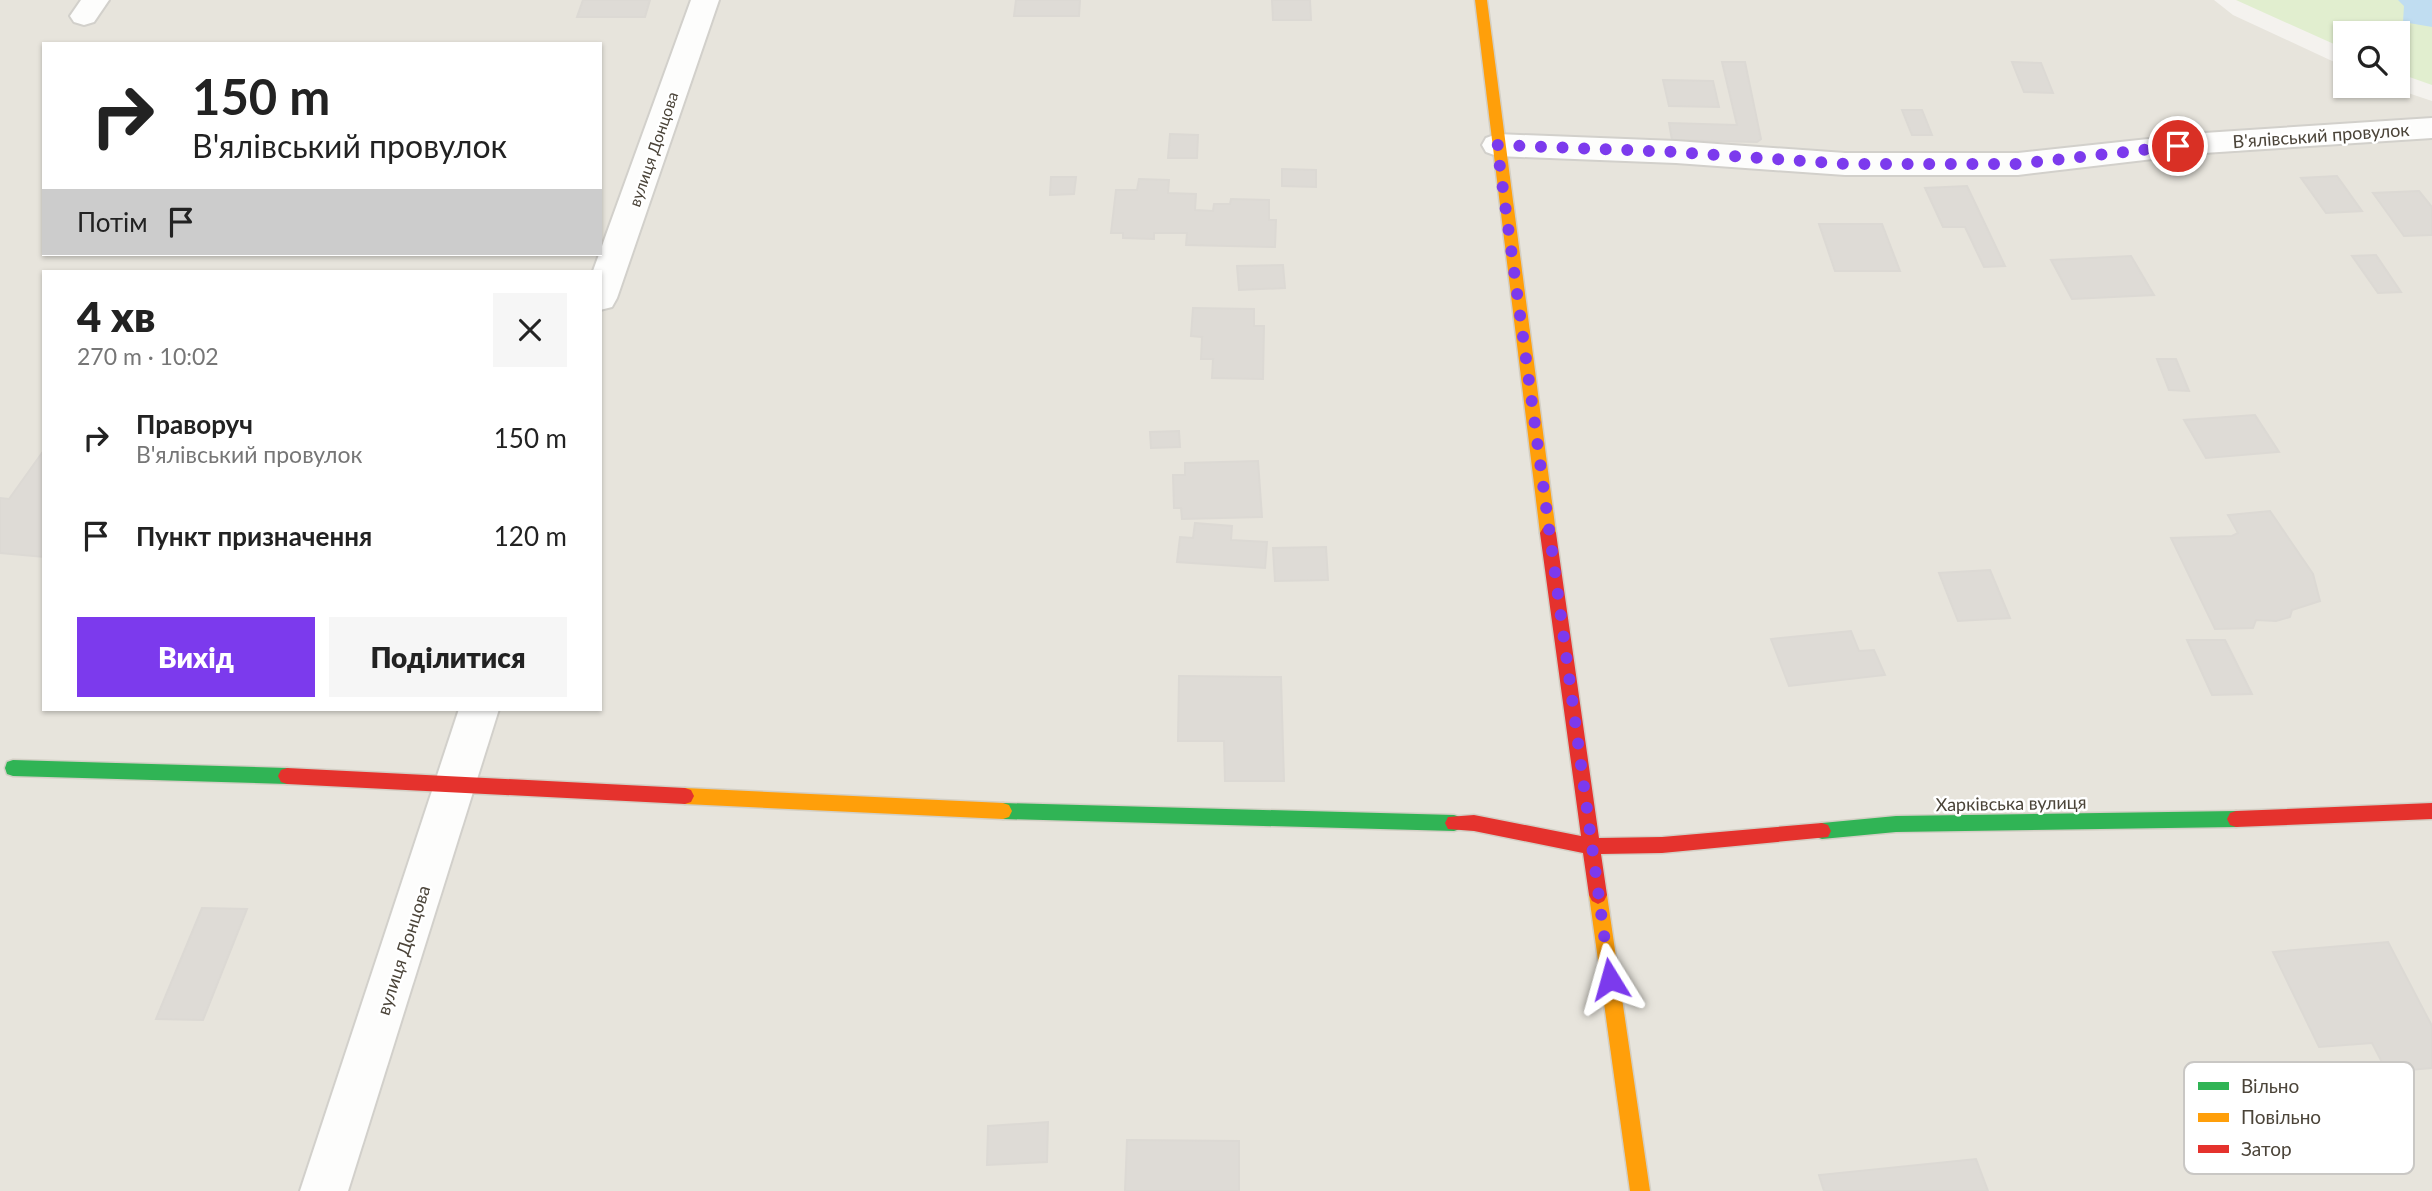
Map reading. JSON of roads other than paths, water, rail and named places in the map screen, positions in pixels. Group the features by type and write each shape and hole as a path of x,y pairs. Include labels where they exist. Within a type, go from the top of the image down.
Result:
{"street":[{"name":"вулиця Донцова","path":"602,292 705,0"},
{"path":"1481,0 1497,145 1640,1191"},
{"name":"В'ялівський провулок","path":"1497,145 1676,152 1845,164 2018,164 2204,143 2432,128"},
{"name":"вулиця Донцова","path":"324,1191 478,711"},
{"name":"Харківська вулиця","path":"13,768 161,770 457,783 943,810 1474,823 1591,846 1662,845 1896,824 2246,819 2432,811"}],"water":[{"path":"2398,0 2432,0 2432,27 2403,21 2404,6"}]}
